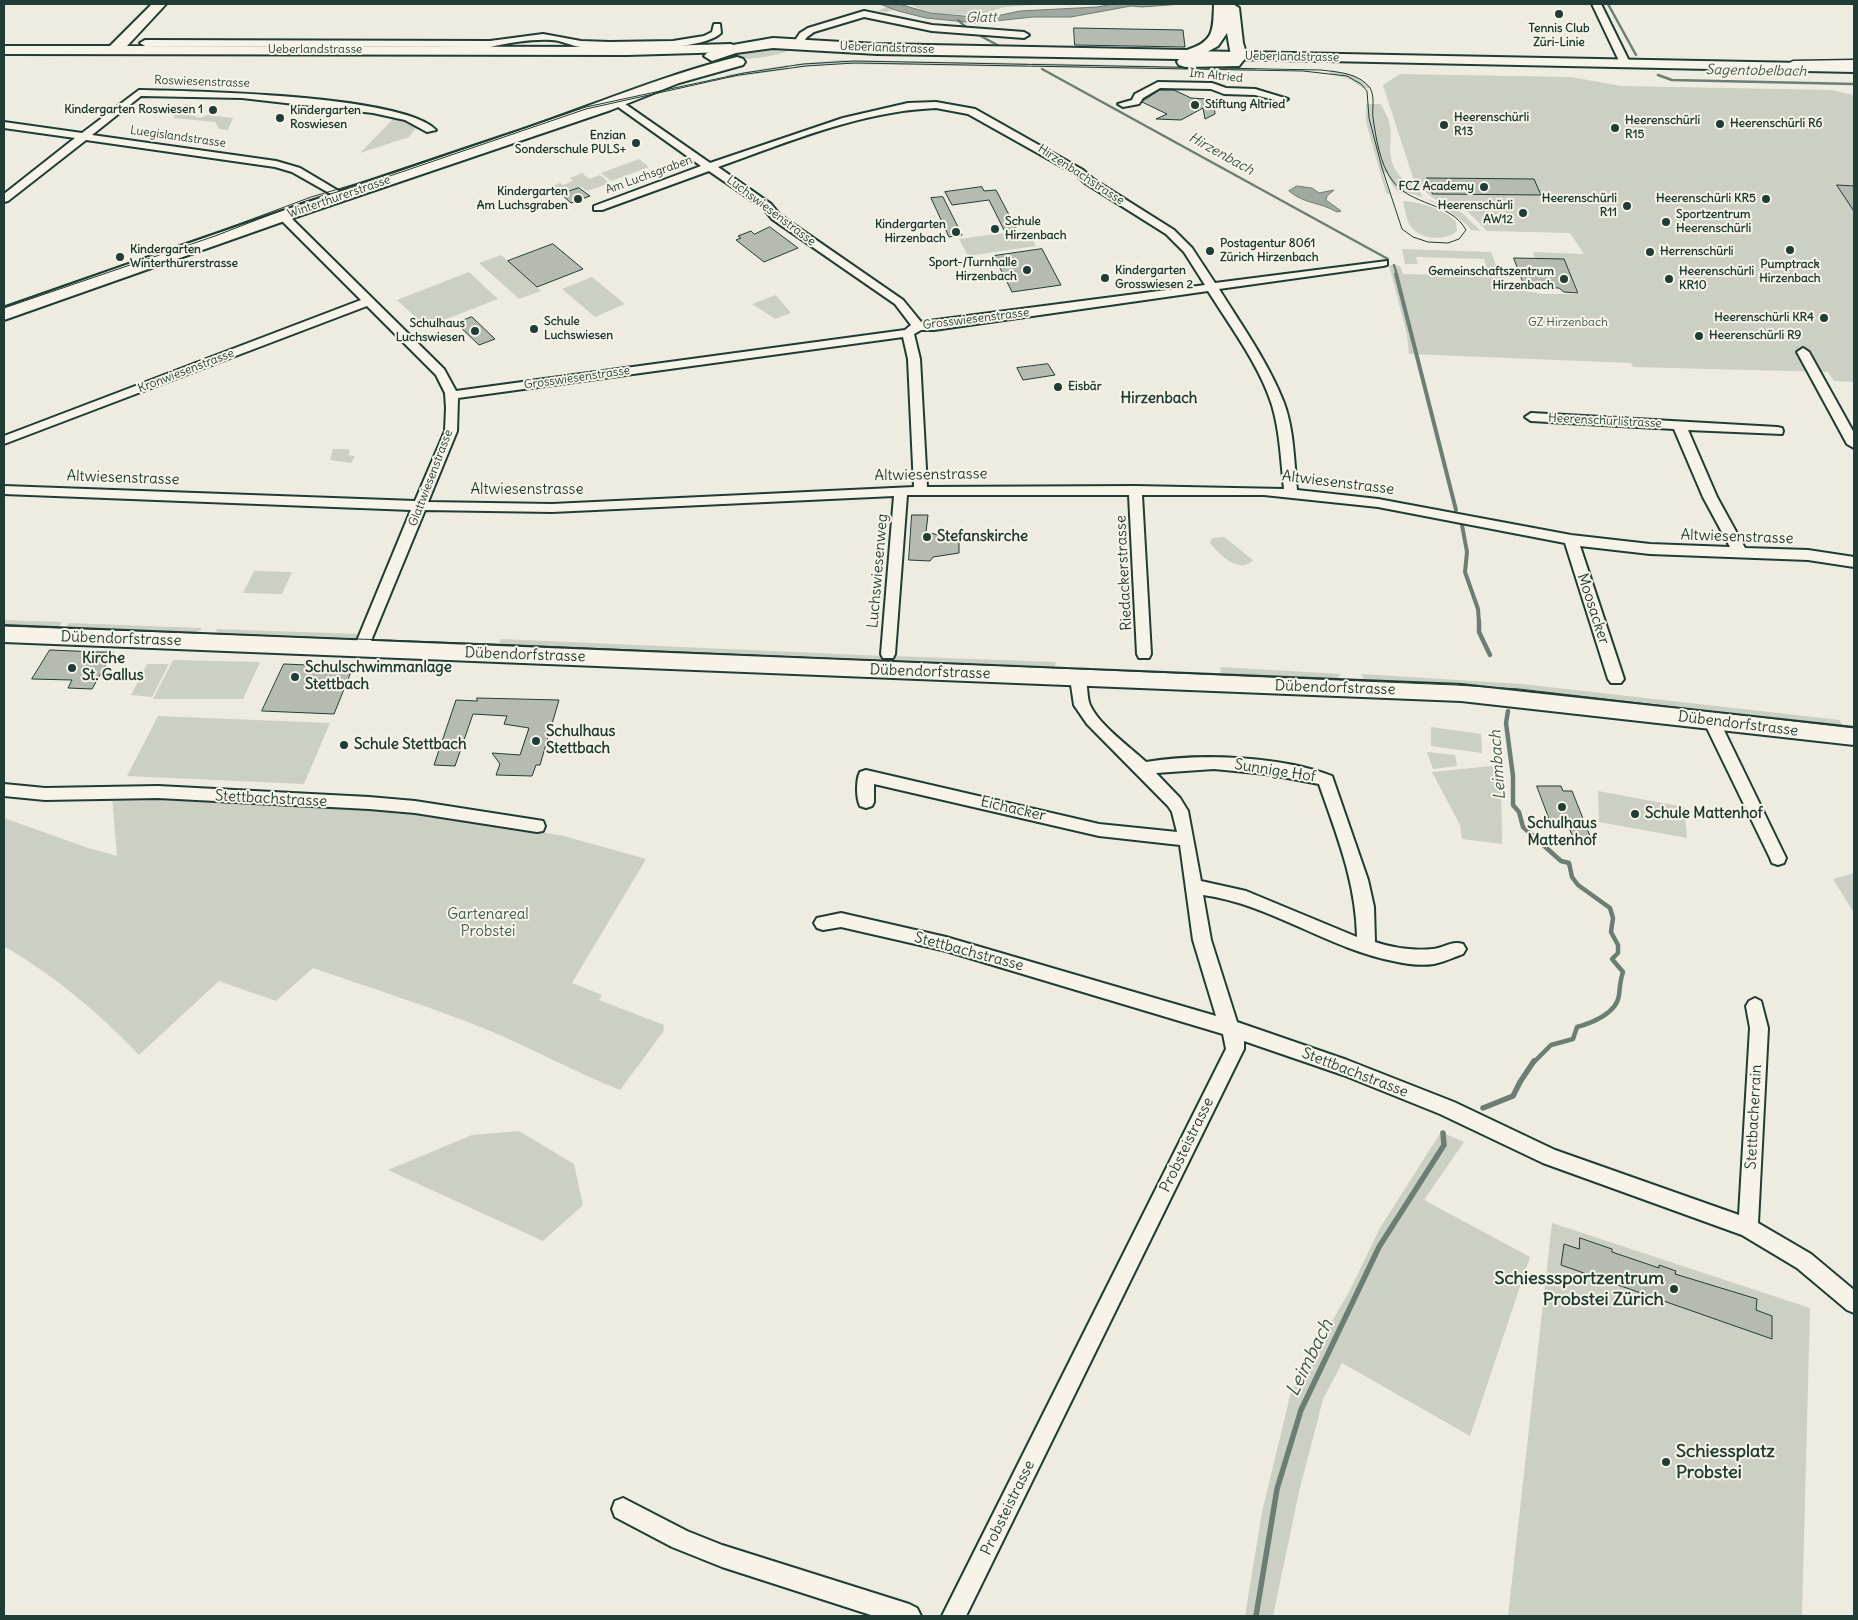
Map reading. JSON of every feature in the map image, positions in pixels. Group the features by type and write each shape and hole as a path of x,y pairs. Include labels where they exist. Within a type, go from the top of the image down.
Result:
{"highway":[{"path":"1793,66 1854,67"}],"main road":[{"path":"113,50 126,42 131,27 150,4"},
{"path":"131,27 159,4"},
{"path":"1188,55 1208,49 1220,32 1227,9"},
{"path":"1227,9 1235,43 1233,58"},
{"path":"1220,32 1233,58"},
{"name":"Ueberlandstrasse","path":"4,50 627,51 730,54 799,42 852,48 1188,55 1233,58"},
{"name":"Ueberlandstrasse","path":"799,42 798,49 782,57 824,54 1233,58 1627,67 1854,77"},
{"name":"Ueberlandstrasse","path":"627,51 707,59"},
{"path":"707,59 730,54"},
{"name":"Ueberlandstrasse","path":"730,54 754,61"},
{"name":"Winterthurerstrasse","path":"4,314 283,216 618,102 730,54"},
{"name":"Winterthurerstrasse","path":"673,80 707,59"},
{"name":"Ueberlandstrasse","path":"1627,67 1793,66"},
{"name":"Dübendorfstrasse","path":"4,634 1461,693 1854,737"}],"street":[{"path":"1596,4 1627,67"},
{"path":"799,42 803,35 811,30 864,14 932,28 1024,35"},
{"name":"Ueberlandstrasse","path":"145,42 490,44 553,36 581,44 675,44 708,38 716,33 717,26"},
{"path":"533,51 538,37"},
{"name":"Im Altried","path":"1123,104 1135,102 1139,96 1158,85 1212,86 1224,91 1255,92 1283,99"},
{"name":"Roswiesenstrasse","path":"4,199 132,96 139,93 252,96 373,110 408,118 431,130"},
{"name":"Luchswiesenstrasse","path":"618,102 709,167 720,172 767,206 776,217 899,302 914,359 921,490"},
{"name":"Hirzenbachstrasse","path":"709,167 815,130 894,108 924,105 966,109 984,117 1065,163 1089,181 1163,226 1188,250 1257,360 1278,404 1284,431 1291,493"},
{"name":"Luegislandstrasse","path":"4,126 276,164 296,170 342,196"},
{"name":"Am Luchsgraben","path":"598,208 709,167"},
{"name":"Glattwiesenstrasse","path":"283,216 440,372 447,381 452,395 451,431 361,648"},
{"name":"Grosswiesenstrasse","path":"452,395 1383,264"},
{"name":"Kronwiesenstrasse","path":"4,440 368,302"},
{"path":"1804,352 1854,444"},
{"name":"Heerenschürlistrasse","path":"1532,417 1777,431"},
{"name":"Heerenschürlistrasse","path":"1679,425 1710,496 1741,554"},
{"name":"Altwiesenstrasse","path":"4,490 421,506 560,507 921,490 1136,490 1291,493 1378,503 1571,540 1650,549 1741,554 1808,555 1854,562"},
{"name":"Riedackerstrasse","path":"1136,490 1144,654"},
{"name":"Luchswiesenweg","path":"888,654 901,491"},
{"name":"Moosacker","path":"1571,540 1616,679"},
{"name":"Probsteistrasse","path":"954,1616 1235,1049 1235,1039 1202,939 1183,821 1177,806 1143,769 1092,720 1082,705 1078,678"},
{"path":"1711,720 1778,858"},
{"name":"Sunnige Hof","path":"1143,769 1162,764 1200,762 1242,764 1314,775 1326,780 1360,880 1366,906 1366,946"},
{"name":"Eichacker","path":"866,802 866,776 1100,830 1186,839"},
{"name":"Stettbachstrasse","path":"4,790 45,794 158,792 369,803 415,807 537,826"},
{"path":"1195,887 1242,897 1324,932 1388,952 1426,959 1446,955 1457,949"},
{"name":"Stettbachstrasse","path":"824,923 841,920 946,944 1230,1028 1347,1068 1440,1105 1550,1157 1748,1228 1804,1261 1854,1303"},
{"name":"Stettbacherrain","path":"1748,1228 1760,1028 1755,1006"},
{"path":"623,1509 680,1539 722,1556 909,1616"}],"green space":[{"path":"894,4 910,4 887,12 877,11"},
{"path":"910,4 1043,4 1005,7 978,15 940,14 924,11"},
{"path":"785,45 794,48 780,54 760,58 740,59 726,56 727,54"},
{"path":"839,60 1027,63 1027,67 840,64 796,67 795,64"},
{"path":"1032,63 1255,68 1256,71 1032,67"},
{"path":"788,65 789,69 729,78 726,75"},
{"path":"1331,70 1354,75 1372,88 1363,88 1349,79 1330,74"},
{"name":"Sportzentrum Heerenschürli","path":"1400,74 1571,77 1621,86 1832,90 1854,95 1854,382 1834,381 1828,372 1633,367 1631,363 1409,354 1407,335 1389,265 1400,266 1403,274 1489,276 1484,259 1416,257 1418,264 1405,264 1402,249 1491,252 1497,268 1501,268 1508,288 1543,294 1580,294 1564,259 1535,259 1533,252 1584,254 1570,233 1487,231 1468,212 1436,200 1415,184 1383,85"},
{"path":"184,104 192,105 185,105 180,112 200,118 208,115 233,118 228,130 219,129 215,122 173,118"},
{"path":"1366,104 1381,104 1389,120 1390,153 1395,169 1400,176 1421,193 1422,197 1461,212 1481,231 1471,230 1458,218 1427,199 1407,193 1399,193 1386,173 1382,172 1390,195 1386,193 1366,122"},
{"path":"580,108 585,112 462,152 459,149"},
{"path":"394,118 407,121 416,128 409,137 360,153"},
{"path":"454,151 459,155 345,190 339,188"},
{"path":"639,159 649,167 611,181 601,173"},
{"path":"582,173 589,179 600,175 610,183 587,191 581,187 553,196 544,189 560,183 563,185 573,181 570,178"},
{"path":"1403,201 1425,205 1445,213 1456,222 1457,231 1441,238 1428,237 1416,232 1408,222"},
{"path":"245,221 249,224 4,310 4,305"},
{"path":"1026,230 1036,246 968,256 959,239"},
{"path":"501,255 541,291 519,299 479,263"},
{"path":"469,272 498,299 426,327 397,300"},
{"path":"592,277 625,304 595,317 562,289"},
{"path":"776,295 791,313 775,319 752,304"},
{"path":"333,449 348,449 350,452 348,455 355,456 351,463 330,460"},
{"path":"1224,537 1253,560 1248,564 1242,565 1236,564 1224,557 1210,543 1212,538"},
{"path":"254,571 292,572 282,594 243,593"},
{"path":"4,620 62,622 56,632 4,629"},
{"path":"69,623 202,629 189,636 64,630"},
{"path":"216,630 360,634 353,641 220,637"},
{"path":"501,639 885,656 884,665 498,648"},
{"path":"892,656 1056,662 1054,669 891,664"},
{"path":"173,660 260,662 243,699 153,699"},
{"path":"147,664 169,664 152,697 131,695"},
{"path":"1220,667 1341,674 1334,682 1221,675"},
{"path":"1361,674 1522,684 1840,720 1843,728 1366,683"},
{"path":"158,716 330,723 304,784 127,776"},
{"path":"1431,727 1481,734 1482,753 1431,746"},
{"path":"1427,752 1455,755 1457,766 1433,769"},
{"path":"1501,765 1502,844 1462,839 1460,825 1432,772"},
{"path":"1598,791 1684,807 1687,838 1599,822"},
{"name":"Gartenareal Probstei","path":"112,796 413,811 564,836 646,859 572,983 602,995 599,1000 664,1025 663,1032 620,1090 488,1030 313,968 276,1001 219,981 139,1055 108,1024 58,982 4,946 4,818 88,848 117,856"},
{"path":"1854,873 1854,913 1833,879"},
{"path":"519,1131 574,1164 583,1205 543,1241 388,1170 472,1135"},
{"path":"1441,1132 1464,1142 1424,1200 1530,1257 1470,1436 1342,1363 1323,1399 1299,1492 1273,1616 1245,1616 1262,1512 1291,1392 1349,1292 1380,1228"},
{"name":"Schiessplatz Probstei","path":"1552,1223 1810,1308 1802,1616 1508,1616"}],"water":[{"name":"Glatt","path":"880,4 899,4 930,13 974,17 996,16 1020,11 1097,7 1113,4 1181,4 1131,6 1071,17 1033,17 976,23 926,18"},
{"path":"1297,186 1312,188 1319,193 1334,190 1327,196 1326,200 1341,211 1337,212 1306,201 1289,191"}],"building":[{"path":"1074,28 1183,30 1185,47 1075,45"},
{"name":"Stiftung Altried","path":"1160,90 1174,90 1191,98 1220,100 1214,103 1215,114 1205,119 1203,108 1181,120 1156,119 1167,114 1142,102"},
{"name":"FCZ Academy","path":"1427,178 1534,179 1541,195 1433,194"},
{"path":"1837,185 1854,186 1854,211"},
{"path":"982,187 984,191 996,190 1016,228 1004,230 989,200 952,205 945,192"},
{"path":"579,188 590,196 571,203 561,194"},
{"path":"943,197 962,235 949,237 931,198"},
{"path":"770,227 798,248 764,262 736,240 741,238 738,236 751,231 754,234"},
{"path":"553,244 583,269 537,287 508,261"},
{"name":"Sport-/Turnhalle Hirzenbach","path":"1042,249 1061,285 1012,292 994,256"},
{"name":"Gemeinschaftszentrum Hirzenbach","path":"1514,258 1564,259 1578,293 1564,292 1559,288 1525,287"},
{"name":"Schulhaus Luchswiesen","path":"472,317 495,339 479,345 456,323"},
{"path":"1048,364 1055,375 1023,380 1017,368"},
{"name":"Stefanskirche","path":"912,515 928,515 926,532 950,538 952,536 959,538 959,553 933,557 930,561 909,560"},
{"name":"Kirche St. Gallus","path":"50,650 113,652 92,689 68,688 72,680 32,679"},
{"path":"284,664 353,667 334,714 262,711"},
{"name":"Schulhaus Stettbach","path":"477,698 559,700 540,765 536,765 532,776 496,775 500,764 492,753 520,755 529,728 504,724 507,716 473,714 455,766 434,765 456,700 477,701"},
{"name":"Schulhaus Mattenhof","path":"1537,786 1561,786 1563,791 1572,791 1592,841 1575,842 1567,823 1551,823"},
{"name":"Schiesssportzentrum Probstei Zürich","path":"1580,1238 1612,1249 1612,1252 1659,1268 1659,1265 1676,1271 1675,1274 1757,1299 1756,1310 1772,1316 1772,1339 1561,1265 1564,1244 1579,1249"}],"waterway":[{"name":"Sagentobelbach","path":"1608,4 1636,55"},
{"name":"Hirzenbach","path":"958,20 968,29"},
{"name":"Hirzenbach","path":"977,34 1001,47"},
{"name":"Hirzenbach","path":"1042,69 1388,259"},
{"name":"Sagentobelbach","path":"1658,75 1672,80 1854,84"},
{"name":"Hirzenbach","path":"1394,265 1397,275"},
{"name":"Hirzenbach","path":"1396,274 1456,510"},
{"name":"Hirzenbach","path":"1462,525 1467,552 1465,572 1478,609 1479,622"},
{"name":"Hirzenbach","path":"1479,622 1479,632 1490,655"},
{"name":"Leimbach","path":"1508,711 1506,723 1513,776 1513,805 1519,812 1523,827 1561,861 1569,863 1572,877 1578,885 1610,908 1613,918 1611,932 1618,945 1618,953 1612,959 1623,972 1619,995 1614,1007 1596,1020 1577,1027 1573,1039 1551,1045 1533,1063"},
{"name":"Leimbach","path":"1483,1108 1513,1096 1534,1061"},
{"name":"Leimbach","path":"1256,1616 1277,1489 1301,1410 1379,1247 1444,1145 1443,1133"}],"tram line":[{"path":"4,306 215,233 311,197 393,173 586,107 744,73 803,64 855,61 1321,70 1347,74 1360,79 1372,91 1373,118 1377,142 1384,166 1392,180 1409,195 1451,214 1466,230 1459,239 1448,243 1428,242 1413,237 1402,229 1382,168 1369,118 1367,91 1361,84 1347,76 1303,71 855,63 806,66 739,75 586,109 381,179 303,202 215,236 4,308"},
{"path":"4,626 493,644 1456,685 1519,689 1854,728"}],"place":[{"name":"Tennis Club Züri-Linie","path":"1559,14"},
{"name":"Stiftung Altried","path":"1195,105"},
{"name":"Kindergarten Roswiesen 1","path":"213,110"},
{"name":"Kindergarten Roswiesen","path":"280,118"},
{"name":"Heerenschürli R6","path":"1720,124"},
{"name":"Heerenschürli R13","path":"1444,125"},
{"name":"Heerenschürli R15","path":"1615,128"},
{"name":"Enzian Sonderschule PULS+","path":"636,143"},
{"name":"FCZ Academy","path":"1484,187"},
{"name":"Kindergarten Am Luchsgraben","path":"578,199"},
{"name":"Heerenschürli KR5","path":"1766,199"},
{"name":"Heerenschürli R11","path":"1627,206"},
{"name":"Heerenschürli AW12","path":"1523,213"},
{"name":"Sportzentrum Heerenschürli","path":"1666,222"},
{"name":"Schule Hirzenbach","path":"995,229"},
{"name":"Kindergarten Hirzenbach","path":"956,232"},
{"name":"Pumptrack Hirzenbach","path":"1790,250"},
{"name":"Postagentur 8061 Zürich Hirzenbach","path":"1210,251"},
{"name":"Herrenschürli","path":"1650,252"},
{"name":"Kindergarten Winterthurerstrasse","path":"120,257"},
{"name":"Sport-/Turnhalle Hirzenbach","path":"1027,270"},
{"name":"Kindergarten Grosswiesen 2","path":"1105,278"},
{"name":"Gemeinschaftszentrum Hirzenbach","path":"1564,279"},
{"name":"Heerenschürli KR10","path":"1669,279"},
{"name":"Heerenschürli KR4","path":"1824,318"},
{"name":"Schule Luchswiesen","path":"534,329"},
{"name":"Schulhaus Luchswiesen","path":"475,331"},
{"name":"Heerenschürli R9","path":"1699,336"},
{"name":"Eisbär","path":"1058,387"},
{"name":"Stefanskirche","path":"927,537"},
{"name":"Kirche St. Gallus","path":"72,668"},
{"name":"Schulschwimmanlage Stettbach","path":"295,677"},
{"name":"Schulhaus Stettbach","path":"536,741"},
{"name":"Schule Stettbach","path":"344,745"},
{"name":"Schulhaus Mattenhof","path":"1562,807"},
{"name":"Schule Mattenhof","path":"1635,814"},
{"name":"Schiesssportzentrum Probstei Zürich","path":"1674,1289"},
{"name":"Schiessplatz Probstei","path":"1666,1462"}],"district":[{"name":"Hirzenbach","path":"1159,399"}],"park label":[{"name":"GZ Hirzenbach","path":"1568,323"}]}
